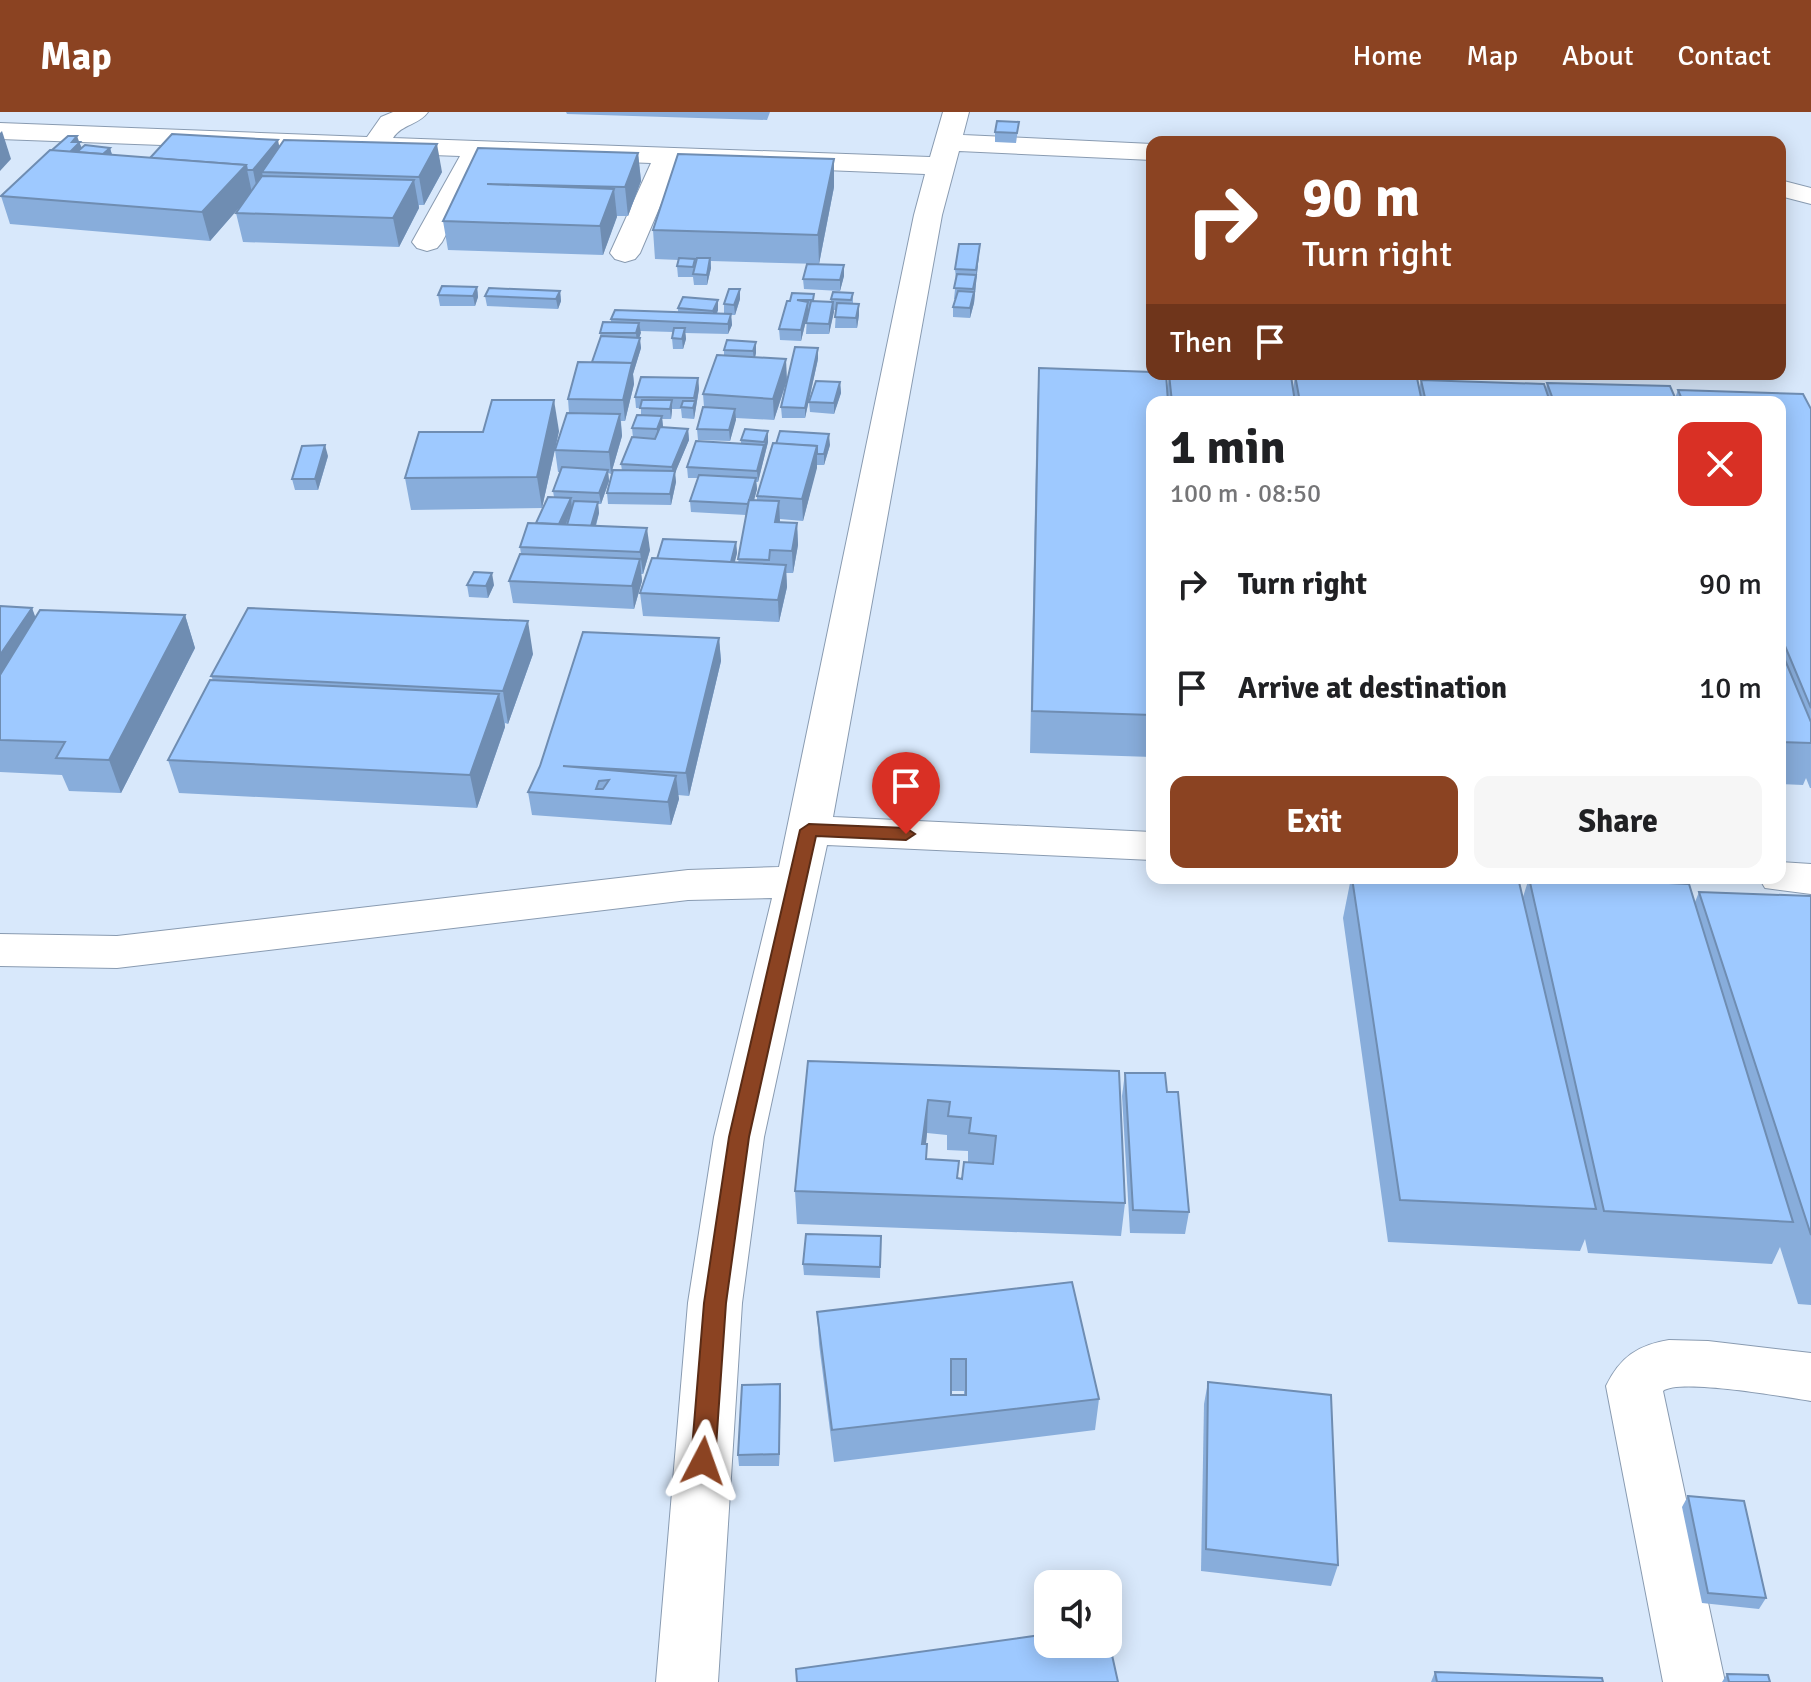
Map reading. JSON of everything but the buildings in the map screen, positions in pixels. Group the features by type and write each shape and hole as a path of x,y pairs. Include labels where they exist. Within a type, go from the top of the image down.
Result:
{"street":[{"path":"374,145 390,123 415,112"},
{"path":"0,131 668,156 948,140 1146,152"},
{"path":"687,1682 715,1303 739,1137 809,830 928,215 948,140"},
{"path":"427,242 478,149"},
{"path":"625,253 668,156"},
{"path":"1786,190 1811,196"},
{"path":"809,830 1146,846"},
{"path":"1786,877 1811,879"},
{"path":"0,950 117,952 688,885 797,882"},
{"path":"1694,1682 1634,1386 1642,1375 1656,1366 1680,1363 1811,1377"}],"route":[{"path":"703,1461 715,1303 739,1137 809,830 906,834"}]}
